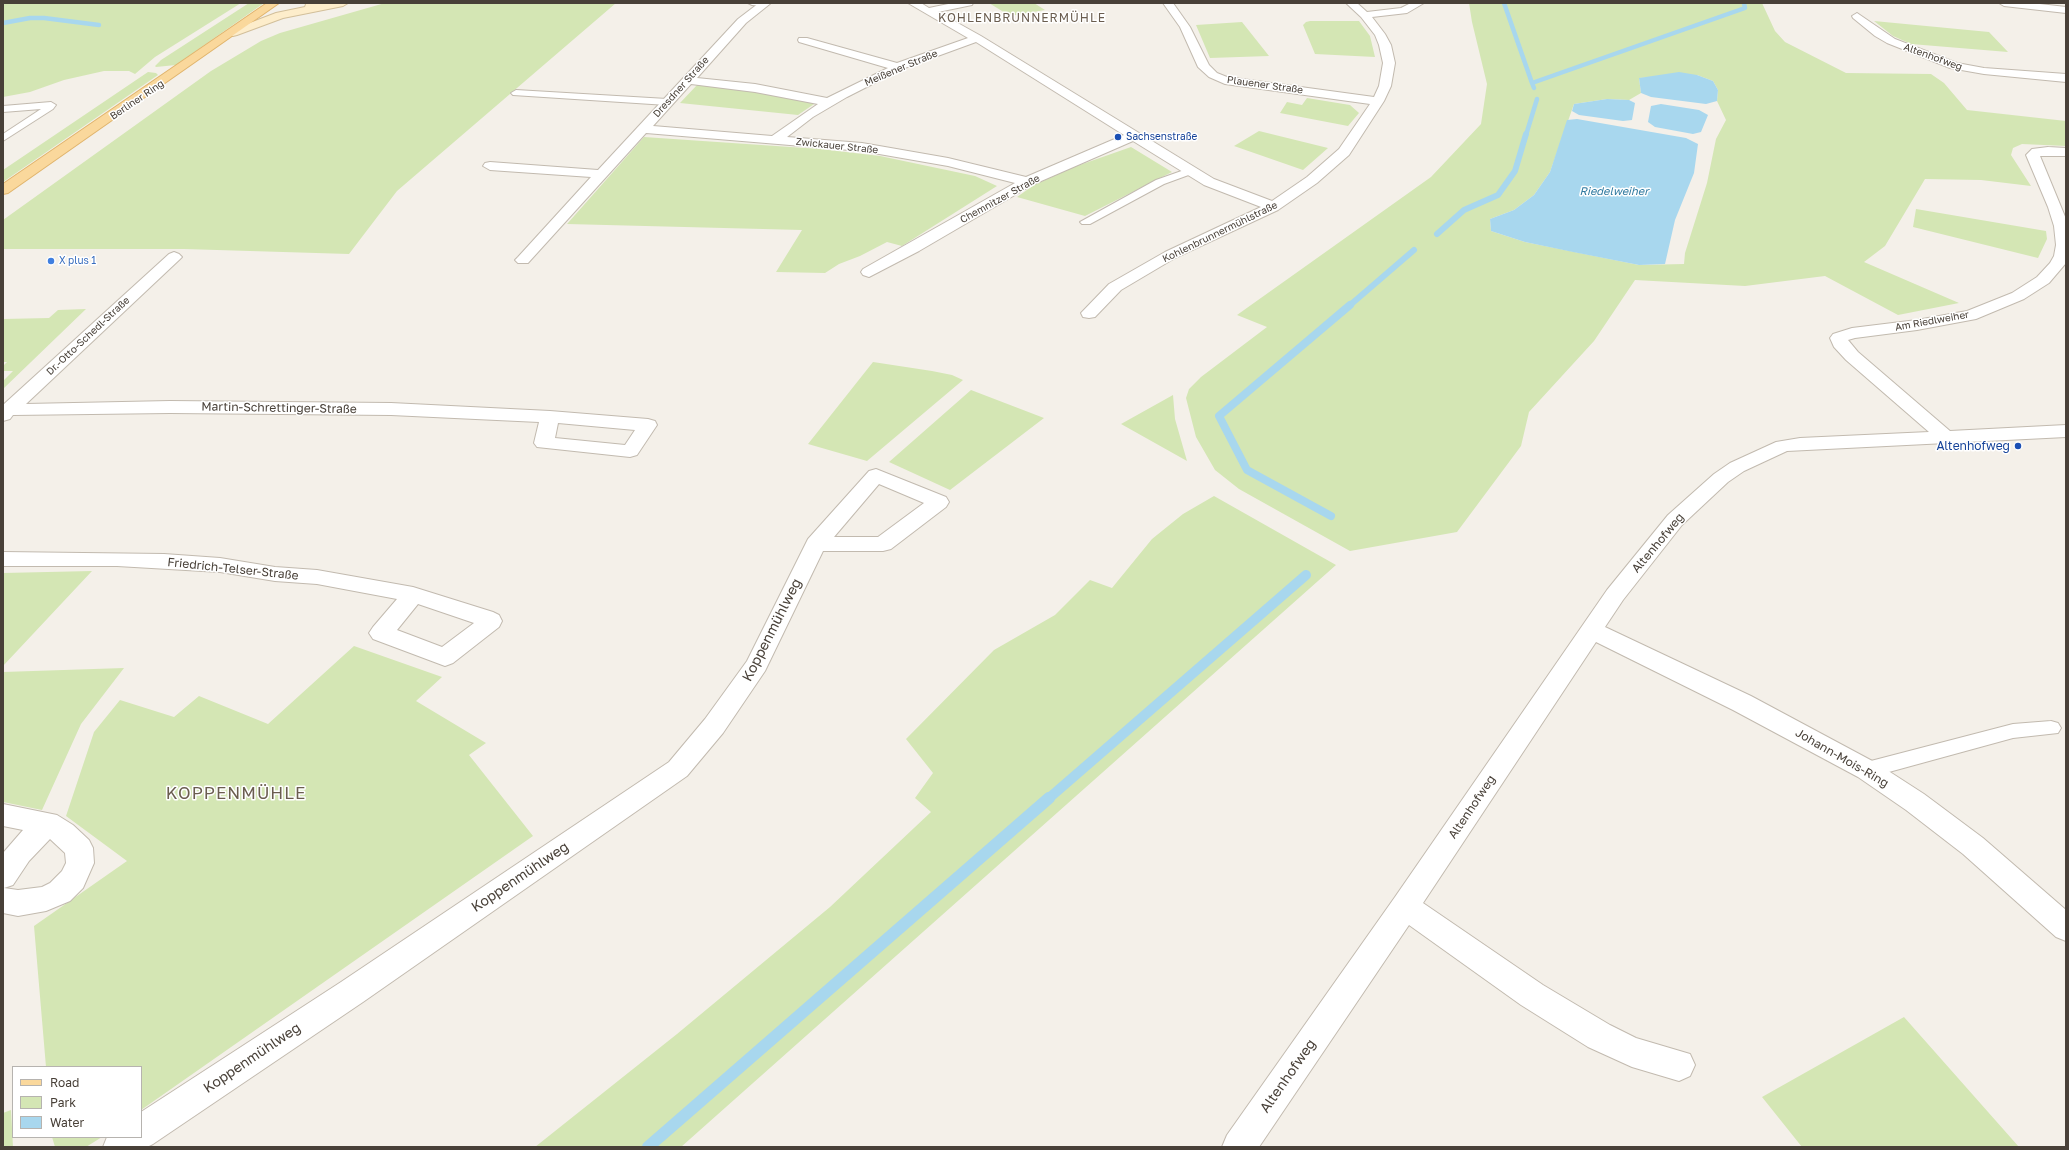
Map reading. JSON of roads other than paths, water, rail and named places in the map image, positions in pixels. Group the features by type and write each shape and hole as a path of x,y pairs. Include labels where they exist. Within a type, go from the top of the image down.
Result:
{"main road":[{"name":"Berliner Ring","path":"3,190 272,5"}],"street":[{"path":"233,32 280,15 343,3"},
{"name":"Dresdner Straße","path":"523,260 644,129 687,80 742,21 761,3"},
{"path":"912,3 977,38 1209,182 1273,207"},
{"path":"928,11 968,3"},
{"name":"Plauener Straße","path":"1168,3 1185,27 1204,67 1213,75 1225,80 1378,101"},
{"name":"Kohlenbrunnermühlstraße","path":"1089,313 1115,287 1170,256 1273,207 1312,180 1344,152 1378,101 1385,86 1389,63 1385,44 1380,34 1365,15 1351,3"},
{"path":"1365,15 1403,11 1419,3"},
{"path":"2004,3 2066,10"},
{"path":"2063,3 2066,6"},
{"path":"272,5 325,6"},
{"name":"Altenhofweg","path":"1856,16 1879,34 1891,41 1954,66 1978,71 2066,78"},
{"name":"Meißener Straße","path":"776,139 809,114 828,102 898,67 977,38"},
{"path":"803,40 898,67"},
{"path":"687,80 755,88 828,102"},
{"name":"Zwickauer Straße","path":"644,129 862,147 948,162 1027,182"},
{"name":"Chemnitzer Straße","path":"869,272 914,248 1027,182 1135,135"},
{"name":"Am Riedlweiher","path":"1946,437 1852,356 1840,343 1839,338 1852,333 1925,324 1970,315 1994,307 2018,296 2043,280 2057,265 2062,256 2064,245 2061,226 2055,207 2033,155 2037,152 2066,152"},
{"path":"490,166 601,174"},
{"name":"Dr.-Otto-Schedl-Straße","path":"5,413 174,258"},
{"name":"Martin-Schrettinger-Straße","path":"5,413 170,407 324,408 463,411 550,416 648,425 630,451 544,443 550,416"},
{"name":"Altenhofweg","path":"1239,1147 1405,906 1615,595 1675,520 1721,478 1737,467 1783,446 2066,432"},
{"name":"Koppenmühlweg","path":"142,1131 352,992 678,770 714,726 757,665 816,544 876,475 938,502 884,544 816,544"},
{"name":"Friedrich-Telser-Straße","path":"3,558 117,559 220,565 275,574 336,580 413,595"},
{"name":"Johann-Mois-Ring","path":"1592,630 1742,703 1867,770 1915,802 1973,846 2066,928"},
{"path":"3,815 48,823 79,848 80,863 73,879 60,892 46,899 18,904 3,900"},
{"path":"3,876 19,853 48,823"},
{"path":"1405,906 1532,995 1599,1036 1632,1052 1679,1065"},
{"path":"120,1147 133,1138"}],"lane":[{"path":"516,93 667,102"},
{"path":"3,109 50,104 50,107 3,138"},
{"path":"1086,222 1160,182 1190,171"},
{"path":"1867,770 2013,731 2051,728"}],"water":[{"path":"1679,72 1697,75 1713,81 1718,90 1717,101 1706,104 1651,97 1641,93 1639,78"},
{"path":"1607,99 1629,100 1635,103 1632,120 1623,121 1579,115 1572,111 1574,104"},
{"path":"1661,104 1699,110 1708,115 1701,132 1693,134 1655,127 1648,122 1651,106"},
{"name":"Riedelweiher","path":"1577,119 1686,138 1698,144 1694,173 1675,220 1665,264 1639,265 1525,242 1491,231 1490,219 1514,210 1534,195 1550,172 1567,120"}],"waterway":[{"path":"1504,3 1532,83"},
{"path":"1532,83 1745,8 1744,3"},
{"path":"3,23 30,18 44,18 99,25"},
{"path":"1532,83 1534,88"},
{"path":"1526,135 1537,99"},
{"path":"1437,234 1464,210 1498,195 1515,171 1526,134"},
{"path":"1349,306 1414,250"},
{"path":"1331,516 1247,470 1219,416 1350,305"},
{"path":"1048,799 1306,575"},
{"path":"648,1147 1049,798"}],"place":[{"name":"Sachsenstraße","path":"1118,137"},
{"name":"X plus 1","path":"51,261"},
{"name":"Altenhofweg","path":"2018,446"}],"district":[{"name":"KOHLENBRUNNERMÜHLE","path":"1022,18"},
{"name":"KOPPENMÜHLE","path":"236,794"}]}
